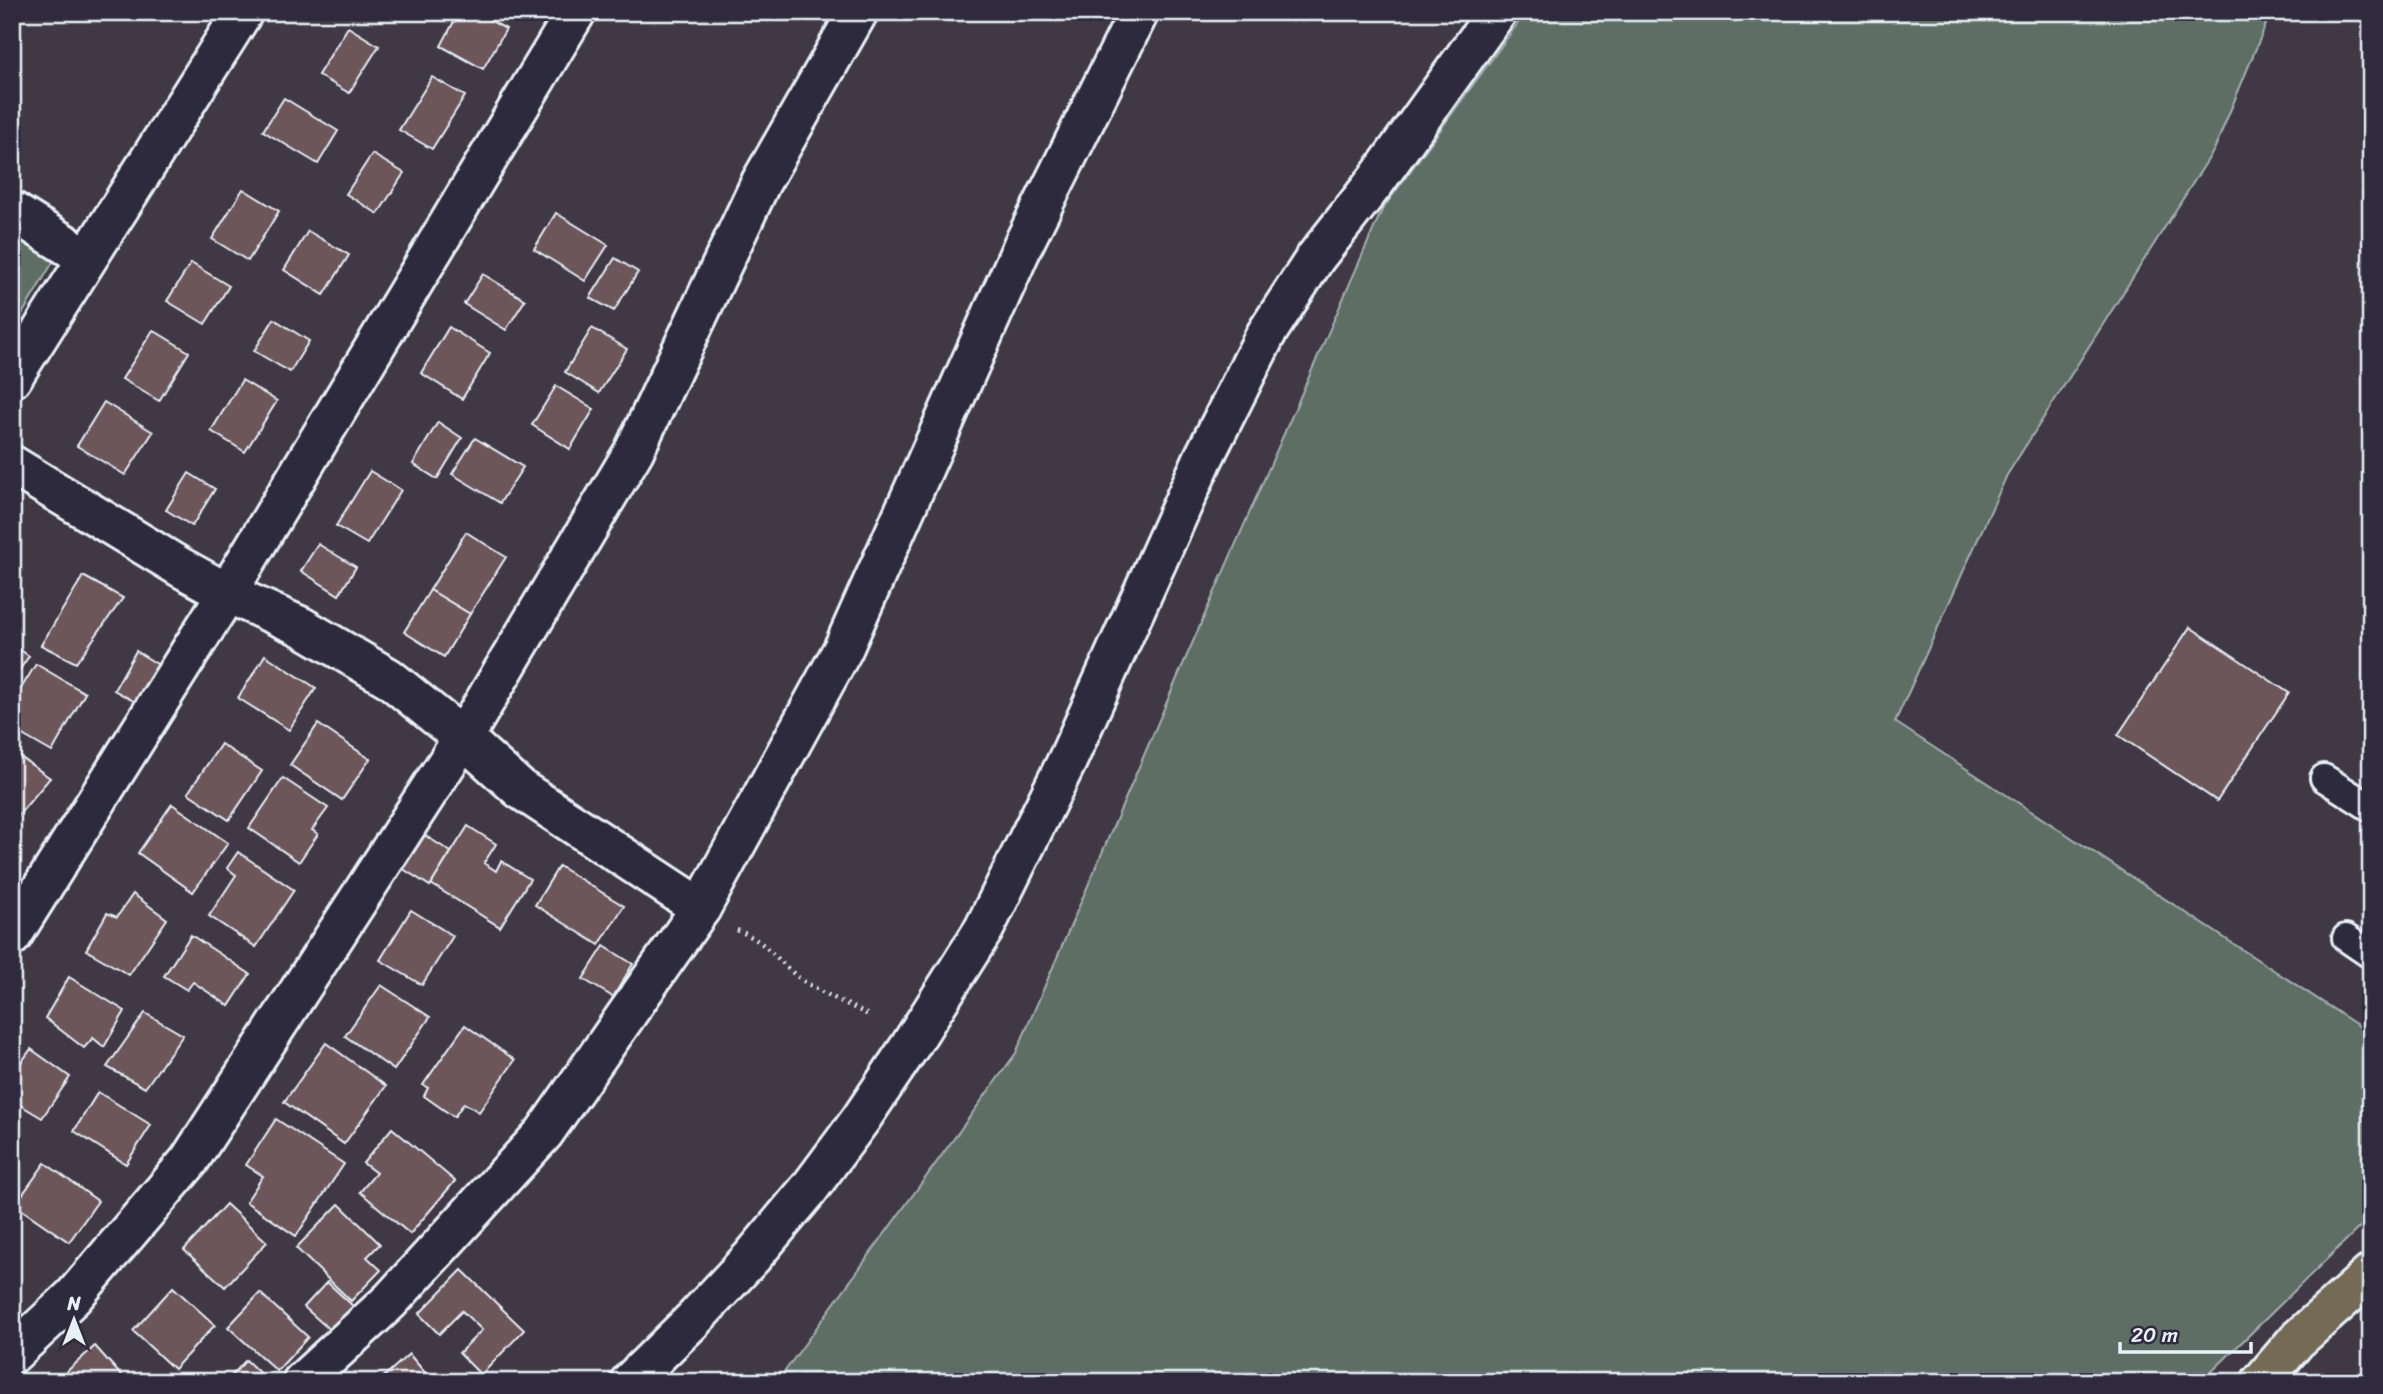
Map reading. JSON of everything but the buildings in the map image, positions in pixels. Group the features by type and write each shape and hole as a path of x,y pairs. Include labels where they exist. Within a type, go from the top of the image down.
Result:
{"main road":[{"path":"2262,1382 2297,1340 2371,1274"}],"street":[{"path":"12,378 243,12"},
{"path":"12,936 227,593 576,12"},
{"path":"12,1354 73,1297 189,1161 463,738 634,451 761,182 858,12"},
{"path":"302,1382 390,1301 544,1133 701,908 842,649 1023,244 1139,12"},
{"path":"630,1382 752,1257 809,1189 910,1046 984,929 1068,760 1203,459 1266,334 1316,257 1376,181 1497,12"},
{"path":"12,211 87,258"},
{"path":"12,465 227,593 300,626 388,678 463,738 520,789 701,908"}],"lane":[{"path":"2324,778 2371,808"},
{"path":"2346,938 2371,955"}],"path":[{"path":"701,908 721,924 750,935 772,950 801,979 870,1016"}],"green space":[{"path":"1526,12 2271,12 2214,150 2007,475 1895,722 2371,1034 2371,1216 2201,1382 777,1382 1016,1053 1382,210"},
{"path":"12,230 56,257 12,331"}]}
